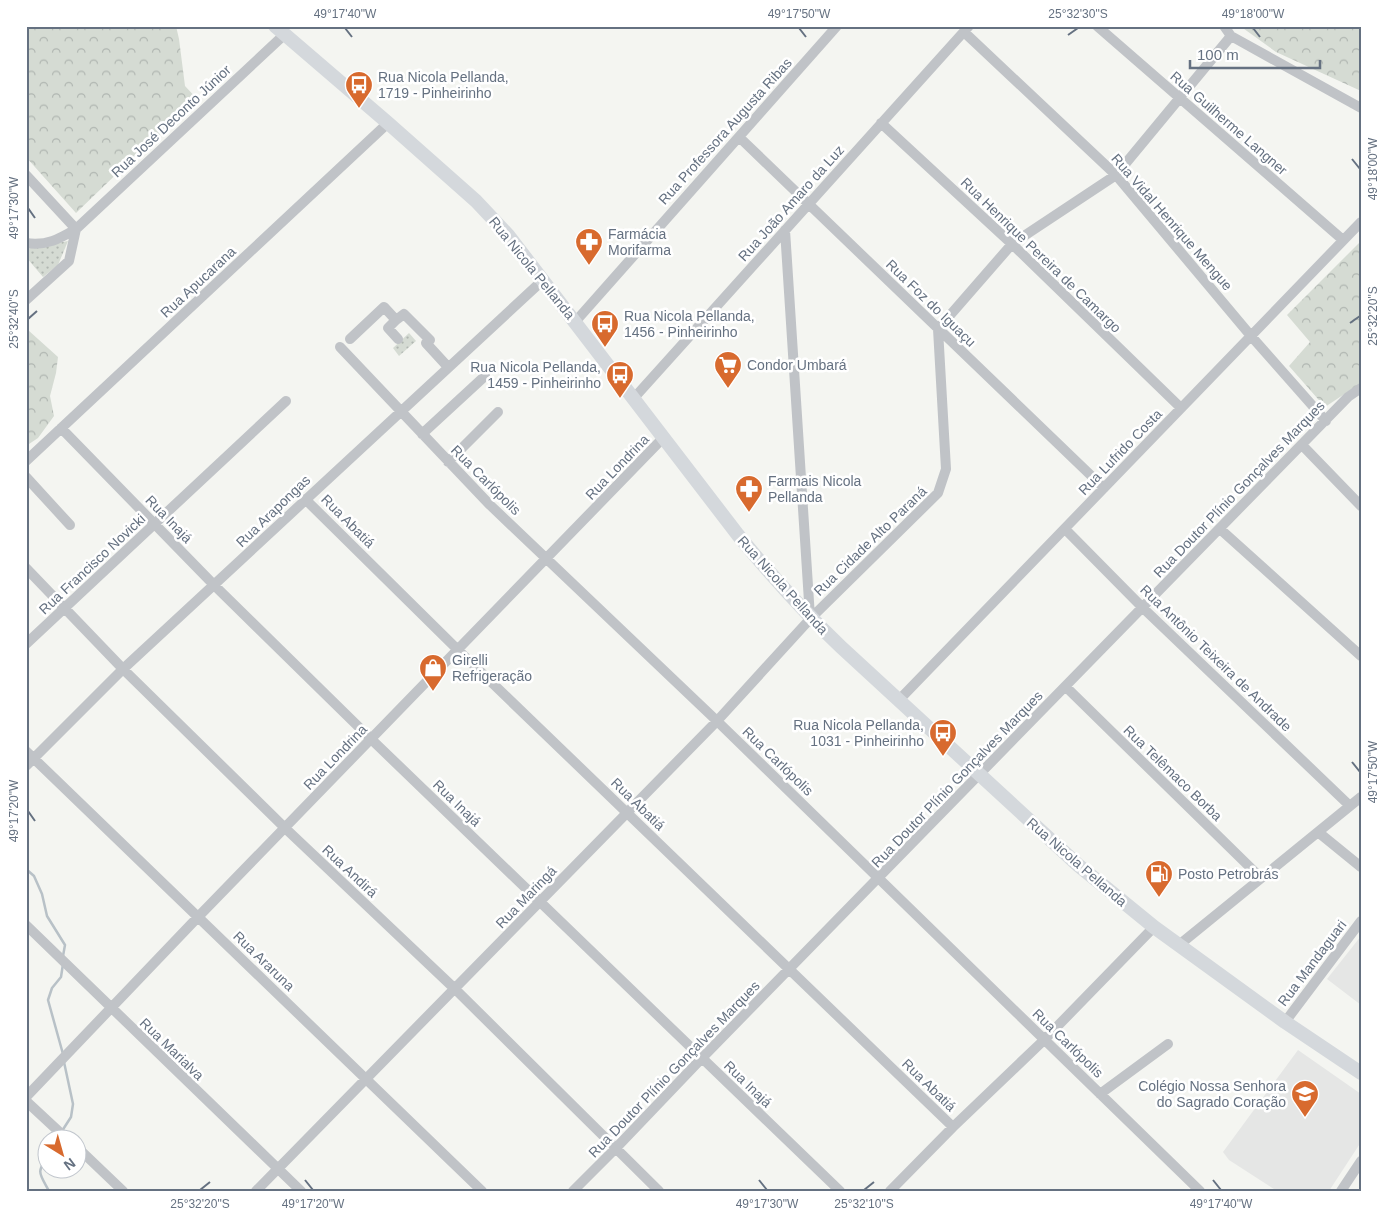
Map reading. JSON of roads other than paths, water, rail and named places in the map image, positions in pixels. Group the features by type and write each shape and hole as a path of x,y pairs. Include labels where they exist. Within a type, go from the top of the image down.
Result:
{"main road":[{"name":"Rua Nicola Pellanda","path":"280,30 388,123 490,216 508,235 744,541 810,618 979,776 1078,865 1154,927 1285,1022 1361,1073"}],"street":[{"name":"Rua Professora Augusta Ribas","path":"575,322 836,26"},
{"name":"Rua Guilherme Langner","path":"1097,26 1343,240"},
{"path":"1224,26 1231,36 1361,108"},
{"name":"Rua João Amaro da Luz","path":"634,398 967,29"},
{"name":"Rua Vidal Henrique Mengue","path":"967,29 1116,175 1251,336 1326,421"},
{"name":"Rua José Deconto Júnior","path":"26,243 39,245 59,239 76,229 280,30"},
{"path":"938,329 1012,244 1116,175 1231,36"},
{"name":"Rua Apucarana","path":"26,461 388,123"},
{"name":"Rua Henrique Pereira de Camargo","path":"882,123 1012,244 1181,408"},
{"name":"Rua Foz do Iguaçu","path":"739,137 1104,488"},
{"path":"26,175 76,229 69,261 26,300"},
{"name":"Rua Lufrido Costa","path":"898,701 1361,222"},
{"path":"785,230 810,618"},
{"name":"Rua Arapongas","path":"29,758 123,669 215,586 305,498 543,280"},
{"path":"350,339 384,308 396,320"},
{"path":"398,339 388,328 404,314 430,340 426,343 448,367"},
{"name":"Rua Cidade Alto Paraná","path":"810,618 938,494 946,468 938,329"},
{"name":"Rua Carlópolis","path":"340,347 448,462 1200,1191"},
{"path":"422,434 485,376"},
{"name":"Rua Doutor Plínio Gonçalves Marques","path":"573,1191 1348,397 1361,388"},
{"name":"Rua Francisco Novicki","path":"26,644 286,401"},
{"path":"448,462 498,412"},
{"name":"Rua Inajá","path":"60,428 215,586 371,739 840,1191"},
{"name":"Rua Londrina","path":"26,1097 284,828 664,438"},
{"path":"1302,445 1361,506"},
{"path":"26,477 70,525"},
{"name":"Rua Abatiá","path":"305,498 458,650 953,1127"},
{"name":"Rua Antônio Teixeira de Andrade","path":"1065,529 1143,608 1350,806"},
{"path":"1220,529 1361,656"},
{"name":"Rua Andirá","path":"26,568 123,669 284,828 455,989 659,1191"},
{"name":"Rua Maringá","path":"256,1191 367,1080 716,721 810,618"},
{"name":"Rua Telêmaco Borba","path":"1066,687 1261,878"},
{"name":"Rua Araruna","path":"29,758 198,917 482,1191"},
{"path":"1179,945 1361,797"},
{"path":"1318,832 1361,867"},
{"name":"Rua Mandaguari","path":"1285,1022 1361,921"},
{"name":"Rua Marialva","path":"26,925 301,1191"},
{"path":"890,1191 953,1127 1044,1040 1154,927"},
{"path":"1100,1094 1168,1044"},
{"path":"26,1101 58,1130"},
{"path":"88,1158 123,1191"},
{"path":"1340,1191 1361,1161"}],"waterway":[{"path":"26,869 34,876 42,894 47,916 65,945 63,956"},
{"path":"63,964 61,977 52,988 48,1000 63,1054"},
{"path":"63,1130 71,1117 73,1104 64,1062"},
{"path":"43,1180 49,1191"}],"place":[{"name":"Rua Nicola Pellanda, 1719 - Pinheirinho","path":"359,109"},
{"name":"Farmácia Morifarma","path":"589,266"},
{"name":"Rua Nicola Pellanda, 1456 - Pinheirinho","path":"605,348"},
{"name":"Condor Umbará","path":"728,389"},
{"name":"Rua Nicola Pellanda, 1459 - Pinheirinho","path":"620,399"},
{"name":"Farmais Nicola Pellanda","path":"749,513"},
{"name":"Girelli Refrigeração","path":"433,692"},
{"name":"Rua Nicola Pellanda, 1031 - Pinheirinho","path":"943,757"},
{"name":"Posto Petrobrás","path":"1159,898"},
{"name":"Colégio Nossa Senhora do Sagrado Coração","path":"1305,1118"}]}
